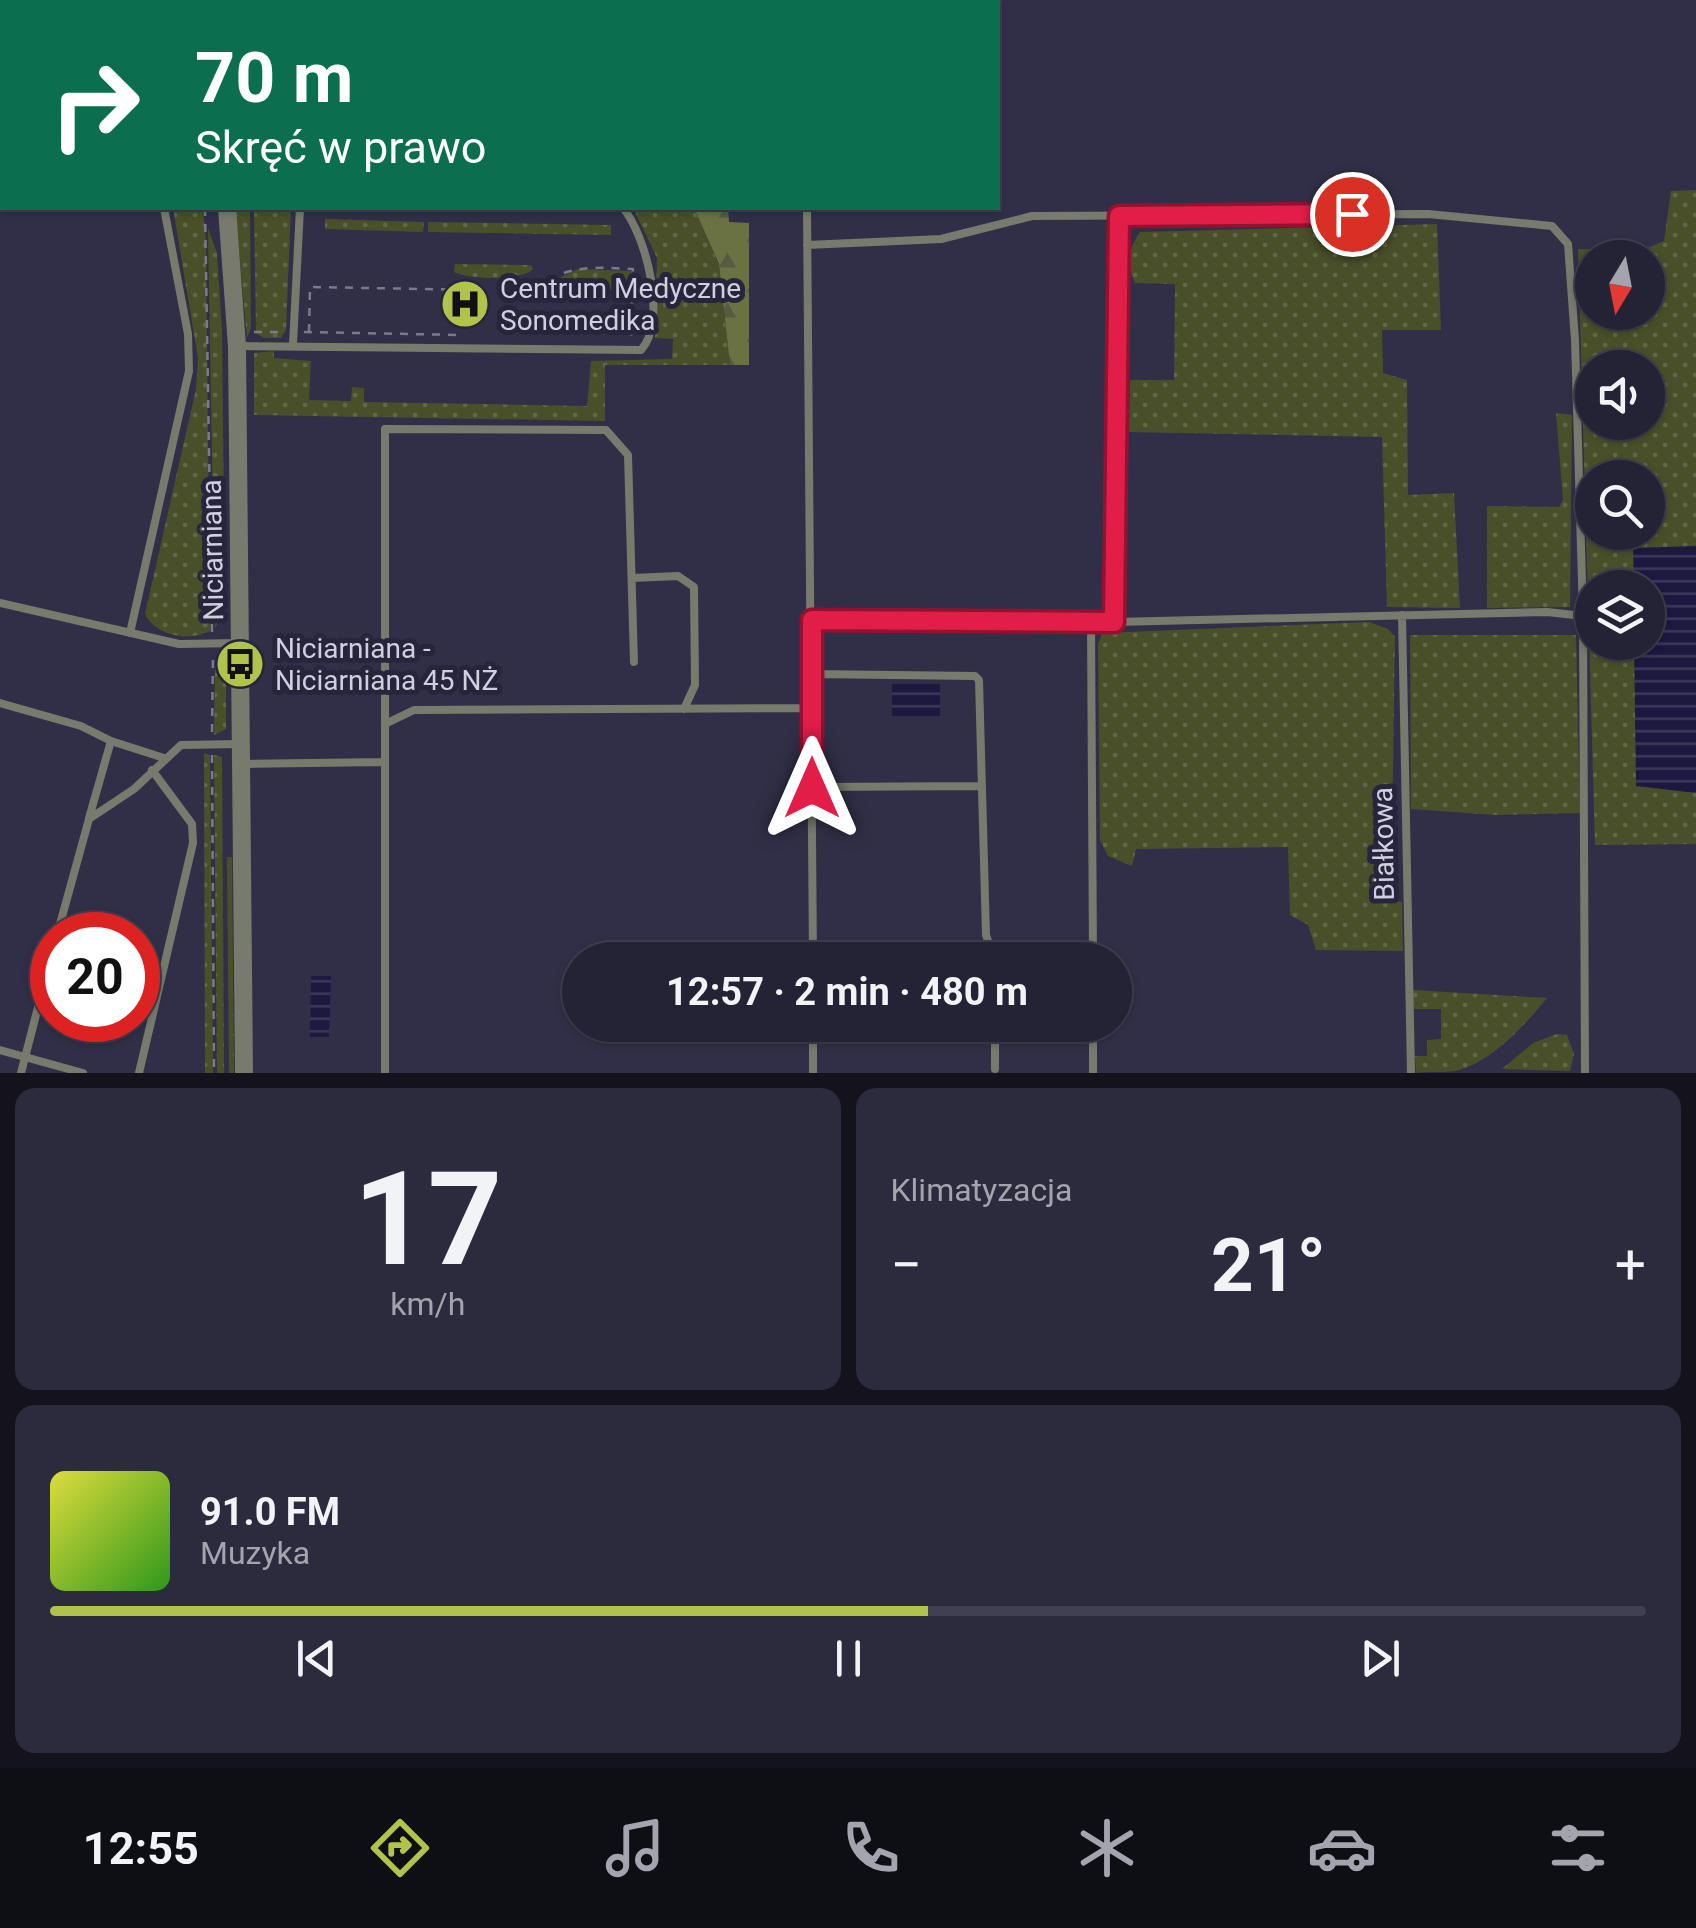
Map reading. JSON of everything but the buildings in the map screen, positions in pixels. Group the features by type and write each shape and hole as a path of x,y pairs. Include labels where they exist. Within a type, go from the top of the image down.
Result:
{"street":[{"name":"Niciarniana","path":"227,210 237,346 244,1073"}],"lane":[{"path":"130,633 189,372 188,334 164,210"},
{"path":"293,344 300,210"},
{"path":"237,346 640,350 650,334 651,272 646,250 623,210"},
{"path":"807,210 812,942"},
{"path":"806,245 941,239 1032,216 1428,214 1552,226 1568,244 1582,570"},
{"path":"1114,622 1119,216"},
{"path":"384,1073 385,429 606,430 614,436 628,455 634,662"},
{"path":"632,578 678,576 694,588 695,685 684,709"},
{"path":"0,604 179,644 240,643"},
{"path":"812,620 1114,622 1402,615 1575,616"},
{"name":"Białkowa","path":"1402,615 1411,1073"},
{"path":"1091,622 1093,942"},
{"path":"1583,660 1585,1073"},
{"path":"812,674 975,676 981,687 989,942"},
{"path":"0,704 81,726 111,741 164,758"},
{"path":"385,724 414,710 812,708"},
{"path":"63,912 111,741"},
{"path":"89,819 134,789 181,745 242,744"},
{"path":"242,764 384,762"},
{"path":"139,1073 193,843 192,824 152,770"},
{"path":"812,788 982,786"},
{"path":"21,1073 30,1035"},
{"path":"813,1042 813,1073"},
{"path":"995,1042 995,1069"},
{"path":"1093,1042 1093,1073"},
{"path":"0,1050 83,1073"}],"path":[{"path":"205,210 212,630"},
{"path":"539,292 545,283 577,268 634,269 631,340 616,340"},
{"path":"309,332 310,287 478,290"},
{"path":"506,291 632,293"},
{"path":"253,332 460,336"},
{"path":"212,735 213,657"},
{"path":"212,755 214,1073"}],"green space":[{"path":"1696,190 1696,844 1595,845 1590,660 1665,660 1665,570 1587,570 1587,550 1665,550 1665,460 1584,460 1583,440 1665,440 1665,350 1581,350 1580,330 1665,330 1664,240 1671,191"},
{"path":"173,210 203,210 206,242 210,631 183,636 165,632 145,614 196,389 198,358"},
{"path":"235,210 250,210 251,328 247,338"},
{"path":"254,210 291,210 286,330 281,338 263,338 256,333"},
{"path":"634,210 695,210 719,265 730,365 605,365 605,421 254,415 254,353 274,351 274,358 311,361 309,400 351,401 352,387 364,388 364,402 587,406 591,361 672,359 673,339 655,338 657,258"},
{"path":"695,210 728,210 729,222 749,223 749,365 730,365 719,264"},
{"path":"325,219 424,222 423,232 325,229"},
{"path":"428,222 611,225 611,235 428,232"},
{"path":"1437,224 1441,330 1382,330 1383,373 1407,380 1408,495 1454,493 1460,608 1387,607 1382,437 1129,432 1130,380 1174,380 1175,284 1135,283 1130,257 1140,232"},
{"path":"208,228 217,253 222,330 225,612 215,628"},
{"path":"455,264 531,265 533,269 519,276 483,278 454,272"},
{"path":"578,269 632,271 631,290 548,289 549,283"},
{"path":"1556,413 1572,415 1570,607 1487,608 1487,506 1559,507 1563,500"},
{"path":"1369,622 1388,629 1395,637 1391,900 1402,902 1403,951 1316,950 1308,925 1290,915 1288,847 1136,849 1132,866 1108,856 1100,840 1098,644 1102,633"},
{"path":"1410,635 1575,635 1580,813 1495,815 1411,809"},
{"path":"215,659 226,674 226,729 214,735"},
{"path":"204,753 210,755 213,1073 205,1073"},
{"path":"214,755 222,757 224,1073 217,1073"},
{"path":"227,857 232,857 234,1073 229,1073"},
{"path":"1413,990 1547,998 1518,1031 1481,1060 1455,1071 1416,1073 1415,1056 1427,1056 1427,1040 1441,1039 1441,1009 1413,1009"},
{"path":"1557,1034 1567,1035 1574,1054 1570,1071 1502,1069 1533,1043"}],"shaded area":[{"path":"1696,546 1696,793 1636,786 1634,660 1665,660 1665,570 1634,570 1633,550 1665,550"},
{"path":"892,684 940,684 940,716 892,716"},
{"path":"311,976 331,976 329,1037 310,1037"}],"place":[{"name":"Centrum Medyczne Sonomedika","path":"465,304"},
{"name":"Niciarniana - Niciarniana 45 NŻ","path":"240,664"}],"route":[{"path":"812,788 812,620 1114,622 1119,216 1352,214"}]}
